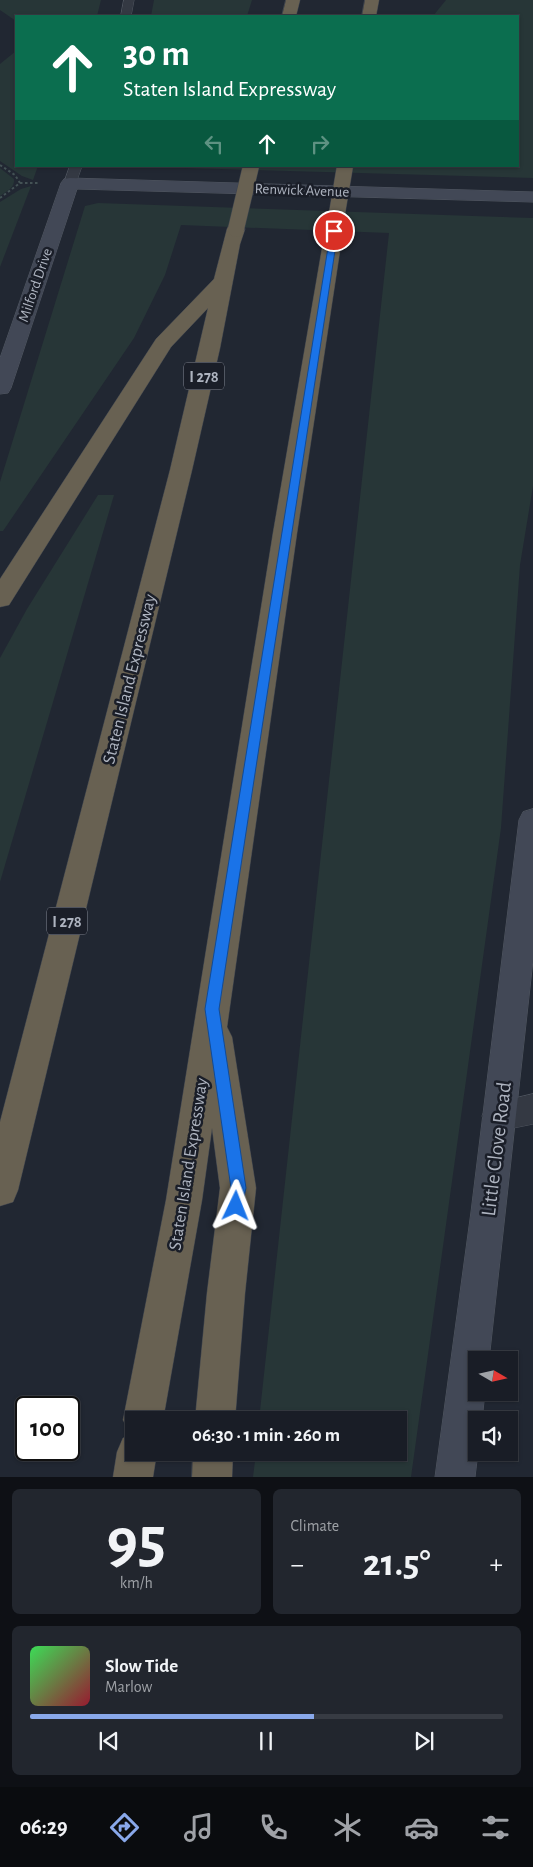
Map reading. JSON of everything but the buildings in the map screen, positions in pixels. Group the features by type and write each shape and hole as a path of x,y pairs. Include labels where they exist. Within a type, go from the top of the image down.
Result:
{"highway":[{"path":"289,15 293,0"},
{"path":"369,15 372,0"},
{"name":"Staten Island Expressway","path":"0,1190 181,470 251,167"},
{"name":"Staten Island Expressway","path":"145,1411 184,1200 212,1009 344,167"},
{"path":"0,599 163,344 224,280"},
{"path":"212,1009 238,1188 226,1293 216,1411"},
{"path":"133,1477 136,1461"},
{"path":"212,1477 213,1461"}],"street":[{"name":"Renwick Avenue","path":"73,174 533,197"},
{"name":"Milford Drive","path":"0,388 73,174"},
{"name":"Little Clove Road","path":"455,1477 533,820"},
{"path":"499,1116 533,1109"}],"lane":[{"path":"126,15 129,0"}],"path":[{"path":"0,165 15,174 20,182"},
{"path":"0,198 20,182 42,183"}],"shaded area":[{"path":"0,0 101,0 97,15 15,15 15,20 0,10"},
{"path":"154,0 252,0 247,15 151,15"},
{"path":"446,0 533,0 533,178 148,167 519,167 519,15 434,15"},
{"path":"15,52 15,167 38,167 33,180 22,176 0,161 0,64"},
{"path":"0,168 14,179 14,182 8,191 0,196"},
{"path":"31,186 0,267 0,202 21,189"},
{"path":"98,203 533,218 533,486 520,565 501,828 411,1477 253,1477 255,1461 407,1461 407,1411 260,1411 389,233 181,225 165,275 134,338 3,531 0,531 0,482 85,206"},
{"path":"98,495 114,495 0,882 0,658 27,609"}],"route":[{"path":"236,1206 238,1188 212,1009 282,552 334,231"}]}
